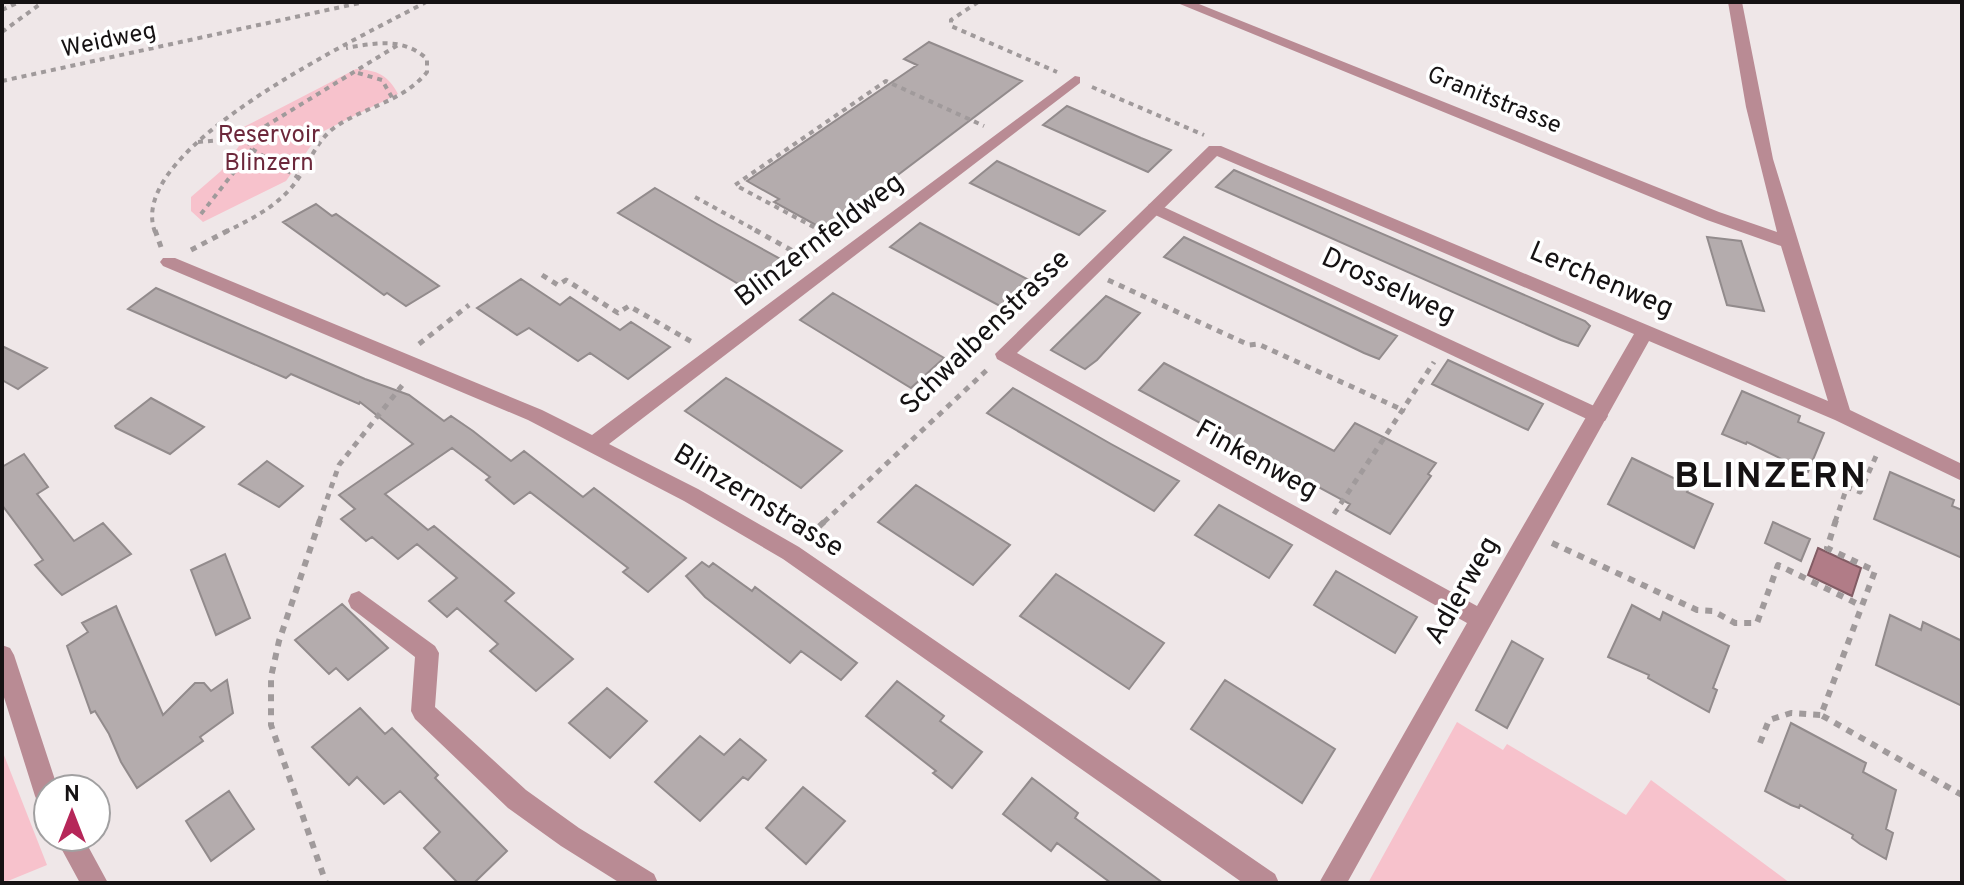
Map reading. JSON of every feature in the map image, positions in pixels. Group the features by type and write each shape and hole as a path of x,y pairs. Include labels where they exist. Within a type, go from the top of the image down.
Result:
{"street":[{"name":"Granitstrasse","path":"1182,2 1713,216 1787,242"},
{"path":"1735,2 1742,56 1787,242 1842,415"},
{"name":"Blinzernfeldweg","path":"595,444 1075,80"},
{"name":"Schwalbenstrasse","path":"1004,354 1215,149"},
{"name":"Lerchenweg","path":"1215,149 1842,415 1962,473"},
{"name":"Drosselweg","path":"1155,208 1598,416"},
{"name":"Blinzernstrasse","path":"169,262 535,415 595,444 791,553 1266,883"},
{"name":"Adlerweg","path":"1332,883 1646,330"},
{"name":"Finkenweg","path":"1004,354 1480,619"},
{"path":"359,601 427,653 423,711 517,799 570,837 645,883"},
{"path":"2,655 40,773"},
{"path":"77,853 95,883"}],"path":[{"path":"2,10 19,2"},
{"path":"2,32 43,2"},
{"name":"Weidweg","path":"2,81 364,2"},
{"path":"346,48 378,43 398,45 417,49 428,64 422,80 394,101 335,128 318,144 299,178 278,201 169,262 151,221 152,205 181,158 213,126 242,105 426,2"},
{"path":"197,142 246,138 357,73 398,45"},
{"path":"357,73 370,73 386,81 394,101"},
{"path":"853,249 735,185 886,81 1003,134"},
{"path":"246,138 252,149 299,178"},
{"path":"201,214 212,195 241,168 252,149"},
{"path":"695,197 825,270"},
{"path":"1090,270 1182,316 1249,345 1258,344 1405,411"},
{"path":"542,275 558,285 566,280 618,313 629,306 714,354"},
{"path":"399,359 469,305"},
{"path":"1323,530 1405,411 1445,344"},
{"name":"Schwalbenstrasse","path":"791,553 1004,354"},
{"path":"326,883 271,725 271,677 279,641 339,465 417,366"},
{"path":"1821,715 1875,571 1827,548 1847,487 1860,492 1885,435"},
{"path":"1531,534 1697,610 1713,611 1735,623 1757,623 1778,565 1862,606"},
{"path":"1760,743 1769,720 1791,713 1821,715 1962,795"}],"green space":[{"name":"Reservoir Blinzern","path":"356,69 381,75 398,94 320,133 286,181 203,222 191,211 191,197 221,171 239,146 234,132"},
{"path":"1457,722 1503,750 1507,744 1626,815 1651,780 1790,883 1368,883"},
{"path":"2,750 32,827 32,853 42,853 47,865 2,883"}],"shaded area":[{"path":"1818,548 1861,568 1852,596 1808,575"}],"building":[{"path":"929,42 1022,81 825,230 774,202 779,199 747,181 917,65 904,59"},
{"path":"1067,106 1171,150 1148,172 1043,125"},
{"path":"997,161 1105,211 1079,235 970,183"},
{"path":"1234,170 1585,321 1590,326 1578,346 1561,340 1216,187"},
{"path":"655,188 784,261 747,289 618,213"},
{"path":"316,204 332,216 336,214 439,286 406,306 387,293 384,295 283,222"},
{"path":"920,223 1029,280 1000,306 890,247"},
{"path":"1184,237 1397,336 1379,359 1364,353 1164,257"},
{"path":"1707,237 1741,241 1764,311 1727,305"},
{"path":"521,279 560,305 570,297 620,330 631,322 670,347 628,379 590,353 578,361 529,328 517,335 477,308"},
{"path":"156,288 365,379 409,395 444,421 451,416 511,461 524,451 583,497 594,488 686,558 648,592 623,572 628,568 530,492 514,504 486,480 490,477 452,448 385,494 428,530 434,526 514,593 505,601 573,659 536,691 490,651 498,644 457,608 447,617 429,601 457,578 417,544 398,559 372,537 366,541 341,519 355,509 339,495 413,444 360,402 291,374 286,378 128,309"},
{"path":"833,293 944,358 911,388 800,320"},
{"path":"1106,296 1140,313 1097,360 1085,369 1051,350"},
{"path":"2,346 47,368 18,389 2,380"},
{"path":"1448,360 1543,404 1528,430 1432,384"},
{"path":"1164,363 1334,451 1355,423 1436,463 1428,474 1431,476 1390,534 1346,510 1350,504 1139,390"},
{"path":"726,378 842,451 801,488 685,411"},
{"path":"1013,388 1179,481 1154,511 987,413"},
{"path":"1742,391 1800,416 1798,422 1824,433 1808,472 1747,442 1722,434"},
{"path":"151,398 204,427 170,454 116,428"},
{"path":"24,454 48,487 37,494 74,541 103,523 131,554 62,595 35,565 43,560 2,505 2,467"},
{"path":"1632,458 1690,486 1687,492 1713,504 1694,548 1608,504"},
{"path":"267,461 303,486 279,507 239,484"},
{"path":"1890,472 1954,500 1952,506 1962,510 1962,558 1874,519"},
{"path":"916,485 1010,545 973,585 878,522"},
{"path":"1219,505 1292,545 1269,578 1195,535"},
{"path":"1773,522 1810,539 1801,561 1765,543"},
{"path":"225,554 250,618 216,635 191,570"},
{"path":"702,562 709,567 713,563 752,591 755,587 857,663 841,680 801,651 790,663 705,597 686,576"},
{"path":"1336,571 1417,617 1395,653 1314,605"},
{"path":"1056,574 1164,643 1129,689 1020,616"},
{"path":"342,604 388,648 348,680 336,668 329,674 295,640"},
{"path":"1632,605 1660,620 1663,612 1729,646 1713,688 1717,690 1709,712 1648,678 1649,675 1608,657"},
{"path":"116,606 163,715 195,683 204,683 211,691 227,680 233,713 200,737 203,741 137,788 95,711 91,713 67,646 88,632 82,623"},
{"path":"1890,615 1921,630 1923,622 1962,641 1962,706 1876,665"},
{"path":"1512,641 1543,659 1507,728 1476,710"},
{"path":"1225,680 1335,749 1302,803 1191,729"},
{"path":"897,681 944,716 940,721 982,752 952,788 933,773 936,771 866,716"},
{"path":"607,688 647,721 610,758 569,723"},
{"path":"360,708 385,734 392,728 438,775 435,778 507,851 474,883 458,883 424,848 440,832 400,791 384,804 357,777 349,785 312,747"},
{"path":"1791,723 1866,763 1863,772 1896,790 1886,829 1893,833 1886,859 1860,844 1852,838 1853,835 1800,805 1799,808 1791,805 1765,791"},
{"path":"700,736 724,755 740,739 766,760 748,780 743,777 700,821 655,782"},
{"path":"1032,778 1078,813 1075,818 1163,883 1111,883 1057,843 1051,851 1003,814"},
{"path":"803,787 845,821 806,864 766,828"},
{"path":"229,791 254,829 211,861 186,821"}],"district":[{"name":"BLINZERN","path":"1771,478"}]}
